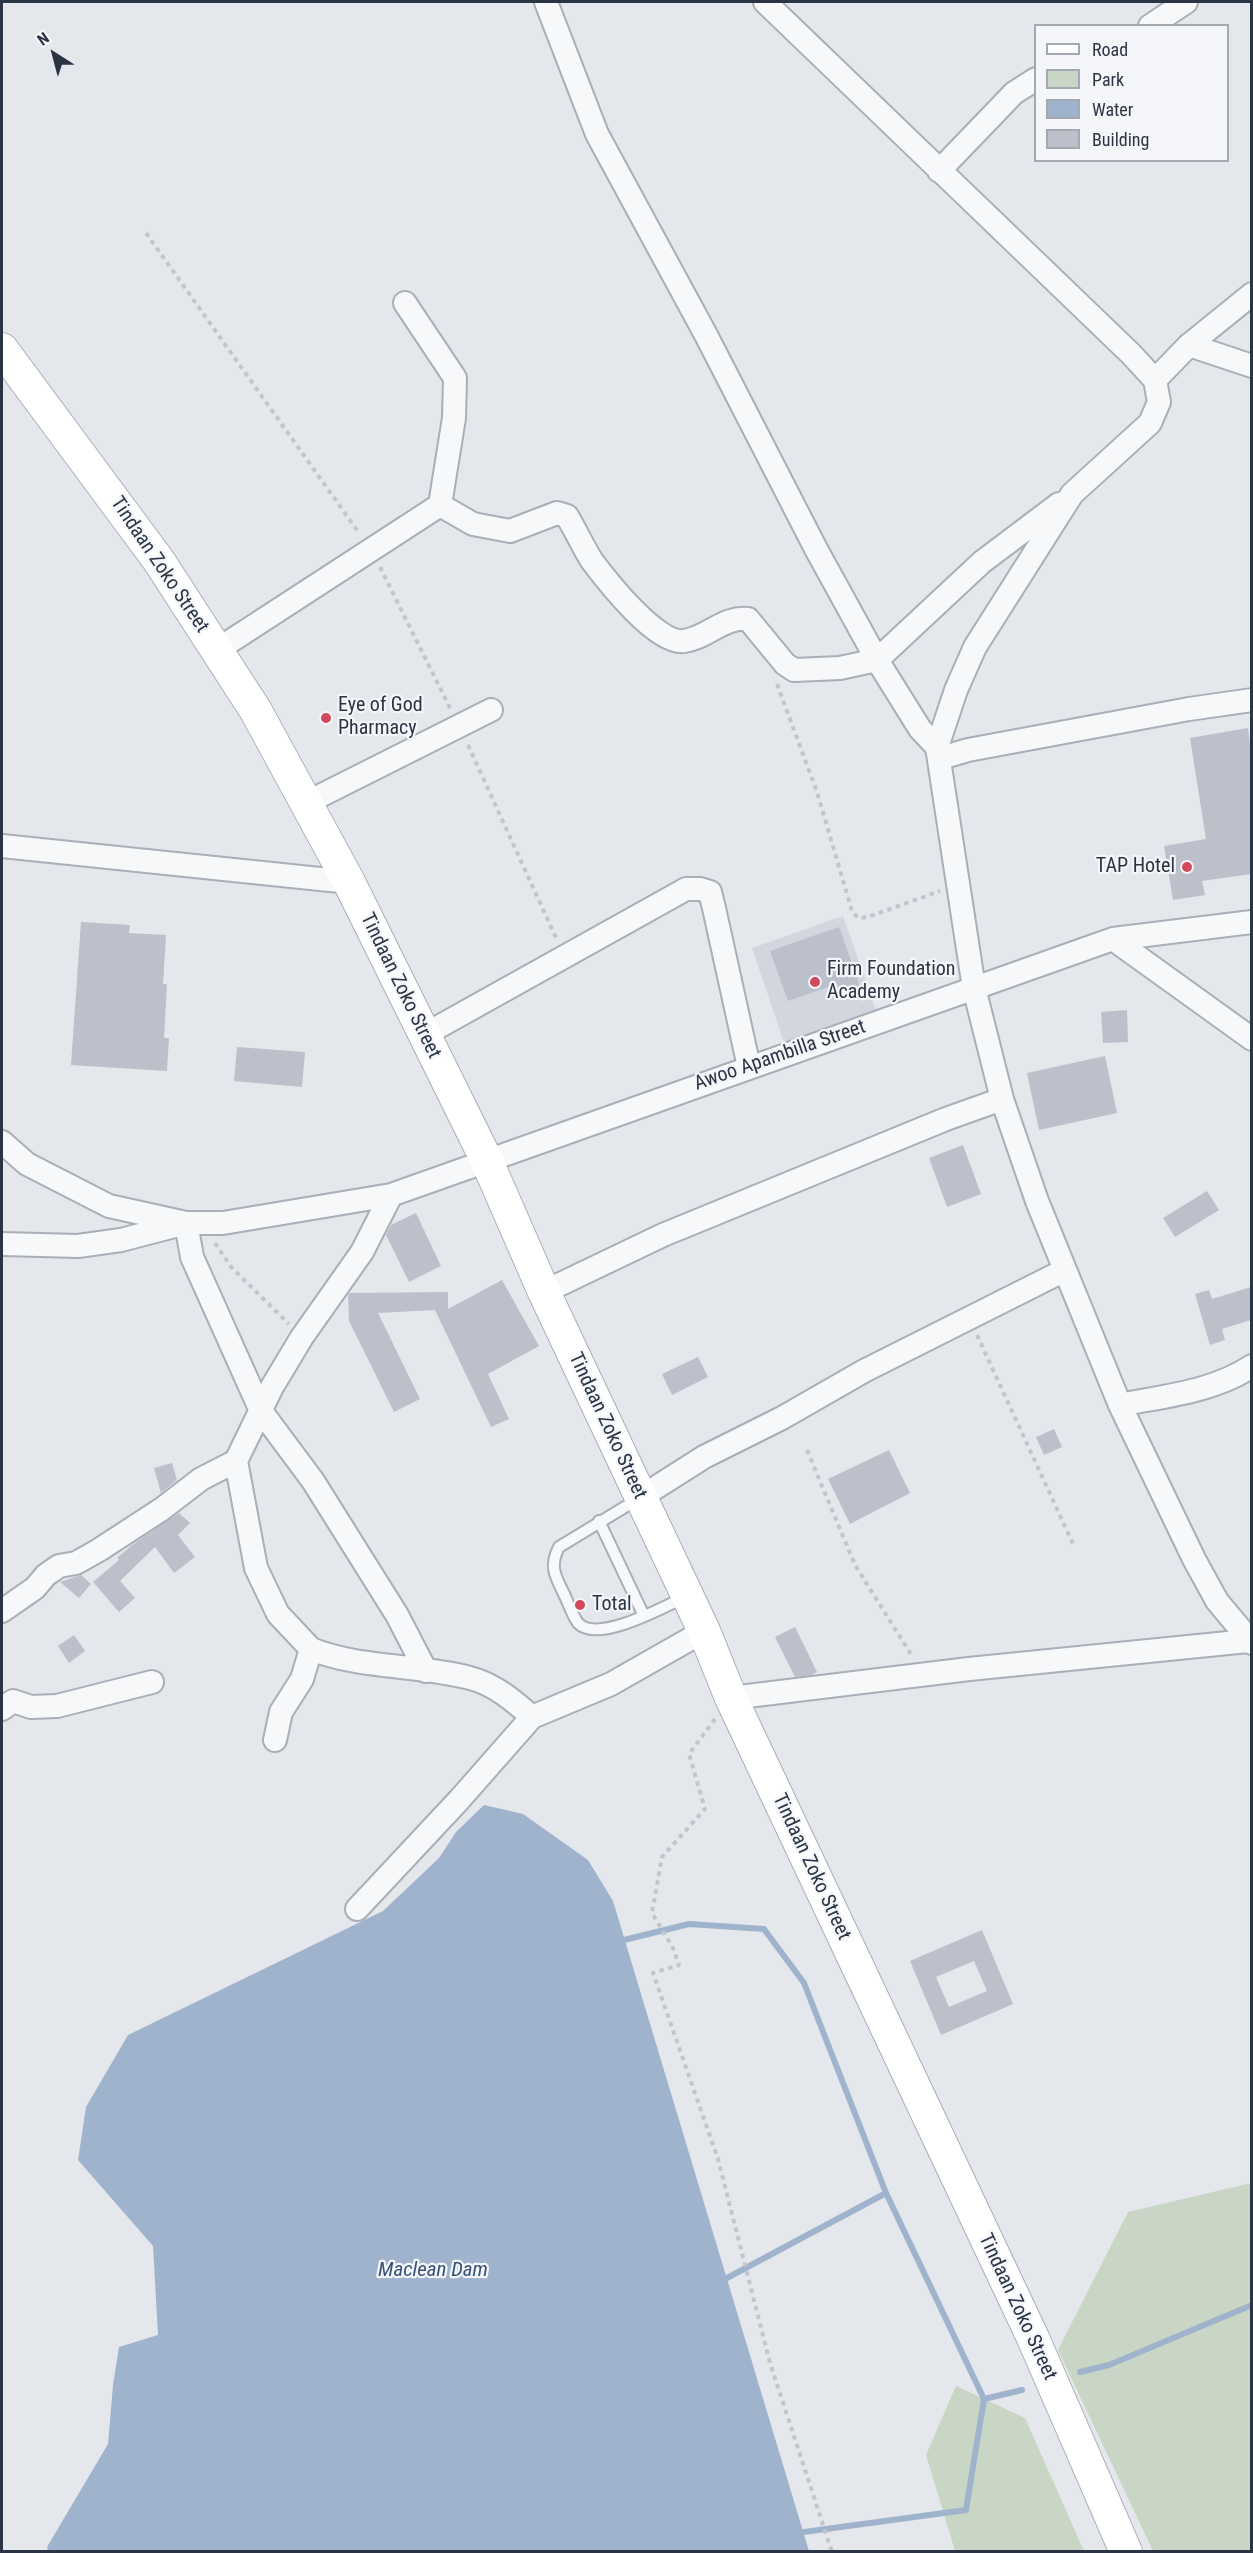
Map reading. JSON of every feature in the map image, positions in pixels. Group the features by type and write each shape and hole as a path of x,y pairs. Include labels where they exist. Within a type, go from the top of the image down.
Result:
{"main road":[{"name":"Tindaan Zoko Street","path":"2,349 159,561 217,650 256,711 349,882 486,1159 544,1292 704,1631 731,1698 1033,2338 1126,2552"}],"street":[{"path":"546,2 597,134 877,660 920,729 939,752"},
{"path":"440,505 473,524 510,531 557,513 567,516 591,560 634,612 671,639 683,641 737,618 748,619 785,664 794,670 828,668 877,660 982,562 1072,494 1150,423 1160,402 1155,380 1131,354 765,2"},
{"path":"1153,24 1186,2"},
{"path":"939,171 1014,93 1034,80"},
{"path":"1155,380 1189,345 1251,294"},
{"path":"217,650 440,505 454,418 455,378 405,303"},
{"path":"1189,345 1251,366"},
{"path":"1072,494 975,646 956,690 939,752 974,988 1002,1099 1037,1201 1120,1405 1194,1559 1217,1601 1250,1642"},
{"path":"939,752 968,750 1189,709 1251,700"},
{"path":"306,803 491,710"},
{"path":"2,846 349,882"},
{"path":"424,1035 686,889 700,889 710,892 749,1067"},
{"name":"Awoo Apambilla Street","path":"193,1223 223,1223 391,1195 486,1159 1113,939 1251,922"},
{"path":"1113,939 1251,1039"},
{"path":"544,1292 663,1235 946,1119 1002,1099"},
{"path":"2,1142 27,1164 109,1206 193,1223"},
{"path":"2,1611 35,1588 46,1575 59,1566 76,1563 99,1550 162,1509 201,1479 236,1461 272,1387 302,1336 362,1252 391,1195"},
{"path":"2,1244 78,1246 121,1240 193,1223"},
{"path":"193,1223 192,1257 261,1411 313,1481 397,1615 426,1671"},
{"path":"641,1497 704,1457 1065,1270"},
{"path":"1120,1405 1183,1393 1232,1379 1251,1366"},
{"path":"236,1461 256,1568 278,1614 311,1649 333,1658 471,1678 510,1696 532,1717"},
{"path":"357,1909 459,1800 532,1717 611,1684 704,1631"},
{"path":"731,1698 924,1675 1250,1642"},
{"path":"275,1740 281,1712 302,1679 311,1649"},
{"path":"2,1709 14,1701 31,1707 57,1706 152,1682"}],"lane":[{"path":"641,1497 560,1547 553,1558 553,1572 579,1624 591,1630 607,1629 687,1597"},
{"path":"599,1521 644,1616"}],"path":[{"path":"146,233 372,550 459,726 564,956"},
{"path":"785,664 777,678 777,686 817,792 852,911 858,918 868,917 959,884"},
{"path":"193,1223 231,1267 302,1336"},
{"path":"970,1318 1074,1546"},
{"path":"807,1450 855,1565 924,1675"},
{"path":"731,1698 689,1754 705,1809 662,1857 652,1913 673,1948 679,1965 653,1973 718,2159 770,2363 832,2552"}],"shaded area":[{"name":"Firm Foundation Academy","path":"843,916 878,1016 786,1048 752,948"}],"green space":[{"path":"1251,2183 1251,2551 1153,2551 1058,2350 1128,2212"},
{"path":"956,2386 1025,2418 1084,2551 955,2551 926,2455"}],"water":[{"name":"Maclean Dam","path":"484,1805 523,1814 588,1860 613,1901 809,2551 48,2551 47,2547 108,2444 119,2347 158,2335 153,2246 78,2160 86,2107 128,2035 383,1911 439,1858 456,1832"}],"building":[{"path":"1248,728 1251,752 1251,874 1202,881 1205,895 1173,900 1164,846 1206,839 1190,738"},
{"path":"81,922 130,925 129,933 166,935 163,984 167,984 164,1038 169,1038 167,1071 71,1065"},
{"path":"839,927 861,989 841,996 837,984 788,1001 770,951"},
{"path":"1127,1010 1128,1042 1103,1043 1101,1012"},
{"path":"237,1047 305,1052 302,1087 234,1081"},
{"path":"1105,1056 1117,1113 1039,1130 1027,1073"},
{"path":"963,1145 981,1194 947,1207 929,1158"},
{"path":"1207,1191 1219,1210 1175,1237 1163,1218"},
{"path":"416,1213 441,1266 409,1282 386,1235 391,1225"},
{"path":"502,1280 539,1346 488,1374 509,1419 491,1427 435,1310 378,1313 420,1399 394,1412 349,1321 348,1295 350,1293 448,1292 448,1309"},
{"path":"1251,1287 1251,1320 1222,1329 1225,1340 1210,1345 1195,1294 1209,1290 1212,1299"},
{"path":"698,1357 708,1377 672,1395 662,1374"},
{"path":"1054,1429 1062,1447 1044,1455 1036,1437"},
{"path":"889,1450 910,1493 850,1524 828,1479"},
{"path":"172,1463 177,1480 161,1493 154,1468"},
{"path":"179,1513 190,1523 178,1535 195,1557 174,1573 155,1547 120,1581 135,1598 119,1612 93,1582 119,1560 117,1558 132,1545"},
{"path":"81,1575 91,1584 79,1598 60,1582"},
{"path":"795,1627 817,1672 812,1675 795,1677 775,1637"},
{"path":"74,1635 85,1651 69,1663 58,1646"},
{"path":"982,1930 1013,2004 941,2035 910,1961","holes":["974,1961 987,1991 949,2007 936,1977"]}],"waterway":[{"path":"624,1940 689,1924 764,1929 804,1983 886,2193 984,2399"},
{"path":"727,2278 886,2193"},
{"path":"1080,2372 1109,2365 1252,2305"},
{"path":"804,2532 966,2510 984,2399 1022,2390"}],"place":[{"name":"Eye of God Pharmacy","path":"326,718"},
{"name":"TAP Hotel","path":"1187,867"},
{"name":"Firm Foundation Academy","path":"815,982"},
{"name":"Total","path":"580,1605"}]}
